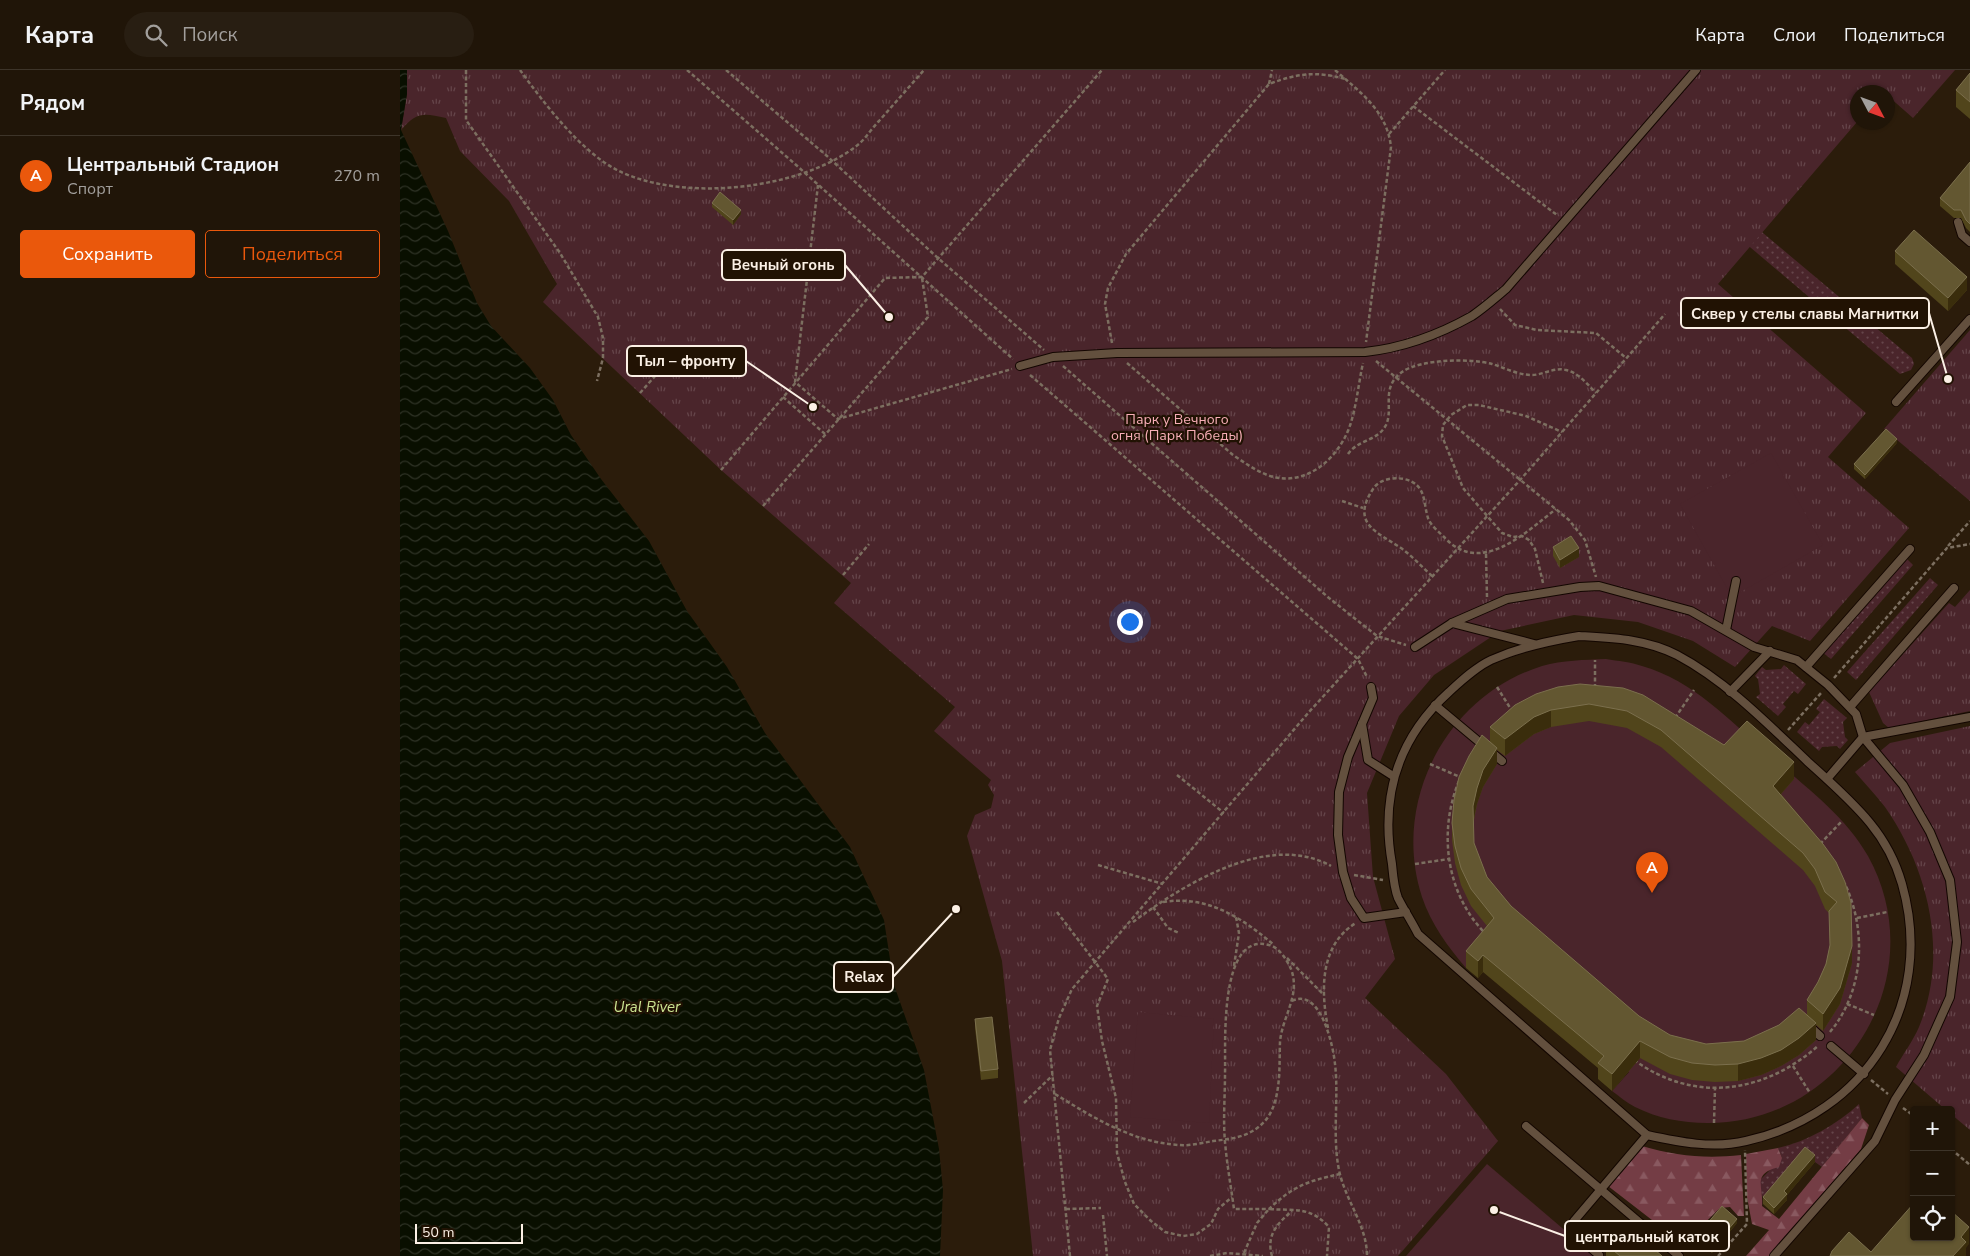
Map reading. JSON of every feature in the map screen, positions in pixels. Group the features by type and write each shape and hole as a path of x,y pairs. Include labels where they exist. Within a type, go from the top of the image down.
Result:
{"lane":[{"path":"1020,366 1052,357 1117,353 1365,352 1380,350 1438,333 1473,315 1527,267 1696,70"},
{"path":"1958,222 1962,235 1970,242"},
{"path":"1896,402 1970,319"},
{"path":"1806,667 1910,549"},
{"path":"1726,630 1736,581"},
{"path":"1415,647 1452,623 1507,599 1580,587 1599,586 1691,611 1754,647 1797,660 1828,684 1856,714 1863,737 1903,785 1930,832 1950,880 1957,942 1950,997 1924,1055 1895,1100 1875,1141 1774,1256"},
{"path":"1850,707 1954,588"},
{"path":"1452,623 1534,644"},
{"path":"1579,636 1629,639 1675,654 1704,672 1730,692 1782,737 1870,823 1889,852 1902,883 1908,911 1911,969 1905,998 1888,1038 1864,1074 1836,1101 1804,1121 1745,1142 1687,1143 1647,1135 1418,934 1397,896 1390,854 1388,815 1393,776 1407,743 1435,705 1460,682 1490,660 1534,644 1579,636"},
{"path":"1730,692 1770,651"},
{"path":"1371,686 1373,698 1348,757 1339,792 1338,835 1343,872 1351,898 1364,918 1406,912"},
{"path":"1435,705 1502,761"},
{"path":"1827,779 1863,737 1970,717"},
{"path":"1362,724 1368,760 1393,776"},
{"path":"1802,1020 1822,1037"},
{"path":"1831,1046 1864,1074"},
{"path":"1526,1126 1679,1256"},
{"path":"1600,1255 1577,1236 1572,1227 1574,1221 1647,1135"}],"path":[{"path":"466,70 466,120 560,253 598,317 603,338 602,358 597,381"},
{"path":"520,70 540,97 587,148 617,170 660,184 715,188 761,186 804,173 832,161 859,144 924,70"},
{"path":"721,470 885,278 922,277 1102,70"},
{"path":"1270,84 1272,70"},
{"path":"1335,70 1346,79 1375,107 1384,120 1391,147 1365,352 1352,421 1338,451 1324,465 1307,474 1289,478 1271,476 1250,467 1233,455 1134,371 1117,353 1112,344 1105,304 1115,273 1126,254 1270,84 1290,76 1322,72 1346,79"},
{"path":"1389,134 1445,70"},
{"path":"1413,106 1566,222"},
{"path":"796,382 818,185"},
{"path":"762,506 928,317 922,277"},
{"path":"1492,300 1516,325 1537,330 1596,333 1626,358"},
{"path":"1070,1256 1050,1050 1058,1018 1072,989 1224,814 1309,712 1521,478 1664,314"},
{"path":"1365,352 1521,478 1556,509 1585,540 1599,586"},
{"path":"1348,454 1355,446 1378,435 1386,424 1388,396 1397,378 1411,368 1433,362 1477,362 1527,374 1565,370 1585,381 1596,393"},
{"path":"640,393 664,366"},
{"path":"838,419 1020,366"},
{"path":"796,382 838,419"},
{"path":"783,396 825,434"},
{"path":"1545,593 1535,550 1529,540 1522,536 1513,537 1502,533 1463,488 1442,436 1443,425 1447,419 1467,405 1479,405 1526,416 1562,432"},
{"path":"1432,576 1402,549 1383,539 1367,524 1364,508 1374,487 1384,480 1404,479 1416,484 1426,500 1428,519 1456,549 1466,553 1486,554 1522,536 1556,509"},
{"path":"1342,501 1364,508"},
{"path":"1782,737 1970,521"},
{"path":"843,576 869,544"},
{"path":"1947,548 1970,544"},
{"path":"1486,554 1488,569 1486,588 1489,607"},
{"path":"1594,695 1595,660"},
{"path":"1497,687 1515,716"},
{"path":"1675,719 1694,690"},
{"path":"1671,717 1682,723"},
{"path":"1430,764 1460,777"},
{"path":"1464,769 1448,815 1447,839 1449,859 1456,887 1466,909 1486,934"},
{"path":"1177,775 1224,814"},
{"path":"1819,845 1842,822"},
{"path":"1815,841 1824,851"},
{"path":"1128,926 1159,903 1229,866 1253,857 1285,854 1317,858 1343,872 1395,882"},
{"path":"1415,864 1449,859"},
{"path":"1098,865 1163,884"},
{"path":"1822,1037 1834,1027 1847,1004 1859,964 1860,941 1857,918 1844,883"},
{"path":"1159,903 1180,899 1202,902 1235,915 1275,946 1323,994"},
{"path":"1153,907 1168,928 1179,933"},
{"path":"1057,912 1108,979 1098,1006 1102,1041 1116,1098 1117,1153 1125,1182 1134,1204 1165,1232 1183,1236 1197,1234 1211,1224 1218,1209 1232,1197"},
{"path":"1857,918 1887,912"},
{"path":"1235,915 1239,933 1226,1004 1225,1140 1234,1210 1268,1208 1319,1215 1329,1227 1327,1256"},
{"path":"1364,918 1344,930 1333,947 1324,972 1323,994 1335,1063 1340,1174 1344,1191 1365,1235 1367,1256"},
{"path":"1055,1094 1102,1123 1144,1140 1181,1145 1225,1140 1248,1135 1265,1122 1273,1107 1278,1085 1283,1023 1292,1001 1294,978 1286,960 1275,946 1254,944 1247,948 1239,958 1233,972"},
{"path":"1292,1001 1299,998 1305,999 1314,1005 1329,1032"},
{"path":"1847,1004 1874,1015"},
{"path":"1633,1060 1668,1079 1691,1086 1715,1088 1739,1086 1763,1081 1793,1066 1820,1044"},
{"path":"1793,1066 1810,1093"},
{"path":"1024,1103 1053,1076"},
{"path":"1714,1123 1715,1088"},
{"path":"1718,1256 1747,1224 1745,1142"},
{"path":"1953,1151 1970,1166"},
{"path":"1244,1253 1257,1223 1268,1208 1289,1190 1317,1179 1340,1174"},
{"path":"1066,1209 1101,1208"},
{"path":"1272,1256 1270,1247 1271,1234 1293,1210"},
{"path":"1103,1215 1107,1256"},
{"path":"1210,1256 1227,1253 1263,1256"}],"green space":[{"name":"Парк у Вечного огня (Парк Победы)","path":"407,70 1955,70 1913,118 1895,102 1895,85 1850,85 1850,130 1718,284 1866,413 1828,457 1909,528 1810,641 1772,626 1735,667 1693,641 1638,622 1574,615 1500,631 1434,675 1399,716 1367,793 1373,877 1395,959 1365,998 1446,1074 1498,1141 1398,1256 1033,1256 1002,961 967,836 975,815 991,808 994,795 988,785 991,780 934,731 955,707 834,603 851,583 721,470 543,302 557,284 509,201 460,151 446,118 421,115 401,130 407,94"},
{"path":"1757,228 1912,358 1914,364 1911,370 1900,374 1744,242"},
{"path":"1970,330 1970,501 1884,429"},
{"path":"1771,453 1823,545 1732,597 1680,504"},
{"path":"1905,557 1913,565 1831,659 1822,652"},
{"path":"1930,578 1938,585 1856,680 1847,672"},
{"path":"1970,590 1970,711 1889,728 1883,723 1869,692 1949,603 1955,607"},
{"path":"1606,659 1633,664 1678,681 1725,715 1822,801 1848,827 1868,856 1886,902 1890,949 1882,994 1864,1035 1835,1071 1799,1099 1756,1117 1707,1123 1688,1122 1652,1114 1629,1104 1612,1091 1629,1072 1483,949 1466,968 1441,935 1430,917 1422,897 1414,861 1414,825 1421,790 1434,757 1454,727 1478,701 1508,681 1550,664"},
{"path":"1784,665 1806,684 1798,694 1794,691 1783,704 1786,707 1778,716 1756,697 1760,694 1758,679 1755,676 1762,667 1766,670 1781,669"},
{"path":"1824,699 1847,718 1843,722 1845,737 1848,740 1840,749 1837,746 1822,747 1819,751 1797,732 1805,722 1809,725 1820,712 1816,709"},
{"path":"1970,726 1970,1130 1955,1117 1955,1106 1941,1106 1896,1067 1917,1032 1928,999 1933,971 1933,942 1930,913 1923,885 1913,858 1885,807 1855,772 1890,743"},
{"path":"1138,1012 1214,1019 1209,1123 1130,1117"},
{"path":"1859,1104 1862,1118 1822,1167 1815,1162 1763,1197 1760,1191 1760,1180 1782,1158 1778,1148 1811,1137 1841,1119"},
{"path":"1862,1118 1869,1125 1861,1149 1769,1256 1746,1256 1769,1230 1752,1224 1747,1197 1746,1154 1778,1148 1782,1158 1779,1167 1765,1173 1761,1182 1762,1206 1779,1219"},
{"path":"1642,1146 1691,1156 1741,1155 1744,1216 1738,1216 1730,1207 1720,1208 1683,1244 1608,1186"},
{"path":"1170,1155 1215,1155 1215,1211 1170,1211"},
{"path":"1487,1164 1595,1256 1406,1256"}],"water":[{"name":"Ural River","path":"400,70 407,70 407,94 401,130 448,231 477,303 491,326 530,368 553,400 571,435 601,479 649,541 687,611 727,667 765,733 850,847 884,920 894,985 924,1070 939,1149 943,1190 940,1256 400,1256"}],"building":[{"path":"1970,73 1970,102 1956,90"},
{"path":"1970,162 1970,224 1961,210 1954,210 1940,198"},
{"path":"720,192 741,210 733,220 712,203"},
{"path":"1914,230 1967,277 1948,298 1895,251"},
{"path":"1886,429 1897,439 1865,475 1854,464"},
{"path":"1571,536 1579,548 1560,560 1553,547"},
{"path":"1580,684 1623,688 1643,695 1724,745 1747,721 1794,762 1773,786 1836,862 1845,882 1851,903 1852,946 1840,988 1823,1014 1807,1000 1826,964 1830,945 1829,911 1837,902 1825,892 1815,869 1803,853 1661,730 1627,711 1589,704 1551,710 1534,717 1505,739 1490,727 1515,705 1536,694 1558,687"},
{"path":"1482,735 1497,748 1483,770 1477,788 1473,806 1474,843 1487,877 1511,906 1639,1016 1670,1035 1706,1044 1744,1041 1779,1025 1799,1008 1816,1023 1781,1050 1738,1064 1692,1063 1670,1057 1640,1041 1612,1074 1598,1063 1604,1056 1483,955 1478,961 1466,951 1494,918 1471,889 1461,868 1455,846 1452,823 1459,777"},
{"path":"992,1017 998,1069 981,1071 975,1019"},
{"path":"1805,1147 1815,1155 1784,1191 1787,1194 1774,1208 1763,1197"},
{"path":"1722,1206 1737,1219 1712,1249 1697,1236"},
{"path":"1910,1208 1910,1241 1955,1241 1955,1215 1969,1227 1961,1237 1966,1242 1953,1256 1830,1256 1832,1251 1849,1232 1871,1252"},
{"path":"1624,1223 1662,1256 1620,1256 1606,1244"}],"place":[{"name":"Вечный огонь","path":"889,317"},
{"name":"Сквер у стелы славы Магнитки","path":"1948,379"},
{"name":"Тыл – фронту","path":"813,407"},
{"name":"Центральный Стадион","path":"1652,893"},
{"name":"Relax","path":"956,909"},
{"name":"центральный каток","path":"1494,1210"}]}
